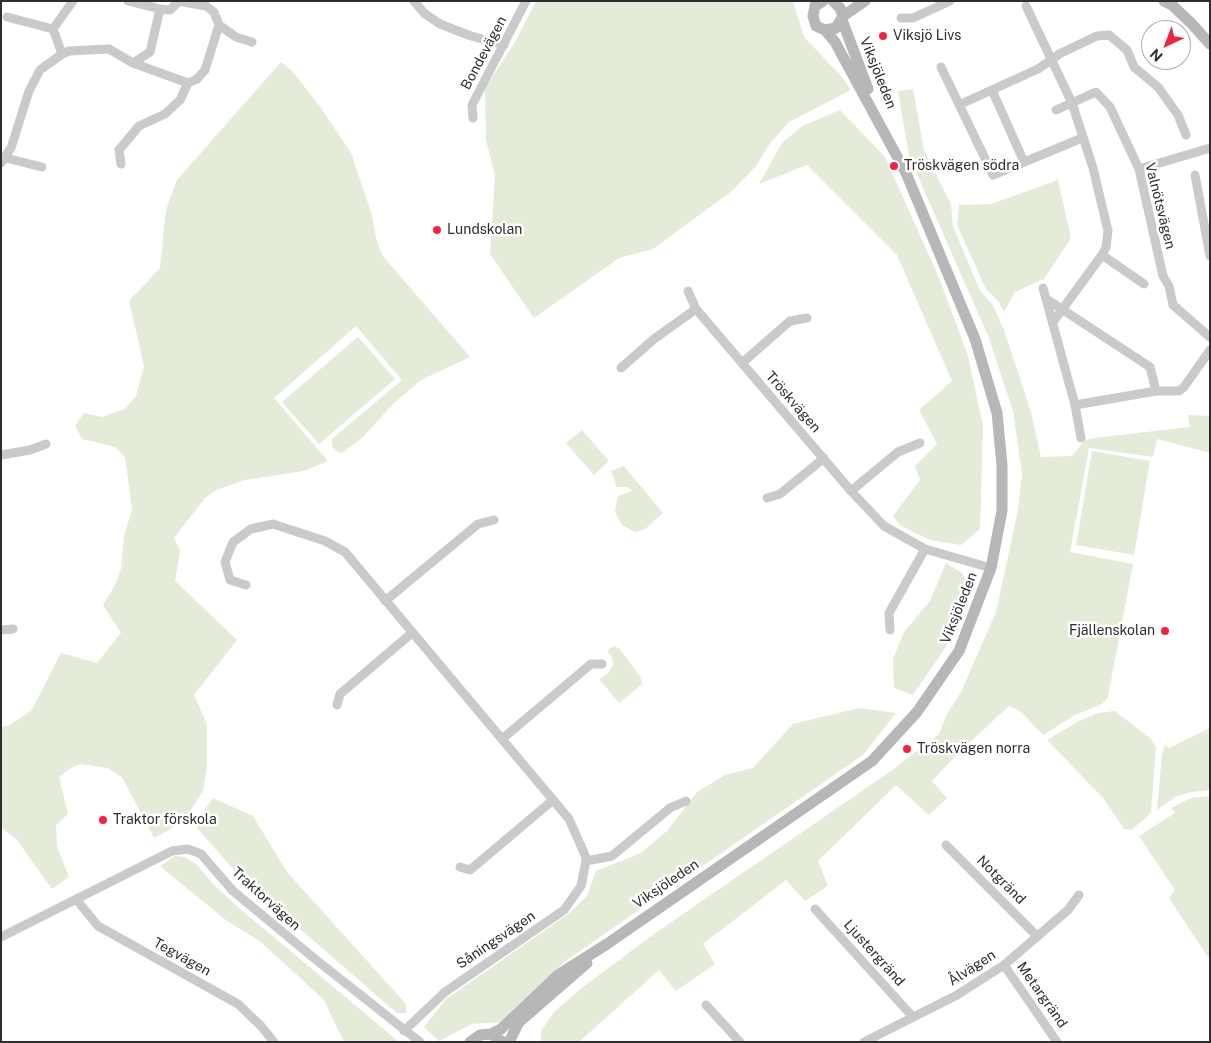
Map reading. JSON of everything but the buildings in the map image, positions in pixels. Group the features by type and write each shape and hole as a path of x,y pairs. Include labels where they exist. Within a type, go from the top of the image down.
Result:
{"main road":[{"path":"811,6 823,1"},
{"name":"Viksjöleden","path":"833,1 840,8 845,33 888,137"},
{"path":"826,30 836,28 842,18 866,1"},
{"path":"1170,3 1210,44"},
{"name":"Viksjöleden","path":"491,1034 501,1028 558,975 607,944 872,761 917,712 959,651 991,568 1002,511 1002,465 997,413 975,339 906,173 835,42 826,30 816,26 811,6"},
{"name":"Viksjöleden","path":"509,1042 519,1022 607,944"},
{"path":"469,1041 480,1035 491,1034 503,1042"}],"street":[{"path":"53,29 73,1"},
{"path":"128,1 170,10 178,1 206,6 214,12 219,25 236,37 252,42"},
{"path":"414,1 424,13 440,24 471,36 504,45"},
{"name":"Bondevägen","path":"473,118 472,105 526,1"},
{"path":"900,18 913,18 950,1"},
{"path":"1026,6 1072,103 1093,168 1108,231 1106,247 1102,255 1054,322"},
{"path":"133,64 150,52 160,9"},
{"path":"7,17 53,29"},
{"path":"121,164 119,150 139,126 166,114 180,100 188,83 197,79 205,70 219,25"},
{"path":"53,29 62,54"},
{"path":"961,104 1038,69 1052,59 1097,36 1109,35 1127,50 1134,67 1158,87 1178,115 1186,135"},
{"path":"42,167 4,161 29,91 40,70 62,54 68,51 109,49 133,64 188,83"},
{"path":"941,67 961,104 994,175 1082,138"},
{"path":"992,90 1024,162"},
{"name":"Valnötsvägen","path":"1072,103 1096,92 1110,107 1139,169 1163,276 1169,286 1173,305 1210,337"},
{"path":"1056,110 1072,103"},
{"path":"1,144 10,148"},
{"path":"1139,169 1210,148"},
{"path":"1195,175 1210,256"},
{"path":"1102,255 1144,284"},
{"path":"1043,288 1054,322 1075,405 1081,438"},
{"name":"Tröskvägen","path":"688,291 696,309 851,491 884,526 925,549 991,568"},
{"path":"1048,300 1064,308 1150,367 1156,391"},
{"path":"621,368 654,339 696,309"},
{"path":"742,363 790,321 807,318"},
{"path":"1075,405 1156,391 1179,390 1184,387 1210,350"},
{"path":"851,491 898,452 920,443"},
{"path":"1,454 30,450 46,444"},
{"path":"767,498 780,494 824,458"},
{"path":"385,601 478,524 494,520"},
{"path":"246,585 230,580 225,562 233,542 251,529 273,524 325,540 344,552 569,819 586,861 612,856 670,808 686,801"},
{"path":"890,630 890,613 925,549"},
{"path":"1,630 13,629"},
{"path":"337,705 340,694 412,633"},
{"path":"502,738 591,664 602,664"},
{"path":"460,867 470,870 553,800"},
{"name":"Notgränd","path":"946,845 1036,935"},
{"name":"Traktorvägen","path":"1,937 172,851 188,849 200,854 233,891 314,960 420,1042"},
{"name":"Såningsvägen","path":"404,1031 445,992 564,910 581,886 586,861"},
{"name":"Ålvägen","path":"865,1042 912,1016 957,996 1004,965 1036,935 1068,910 1079,895"},
{"name":"Tegvägen","path":"76,900 98,926 238,1004 261,1026 274,1042"},
{"name":"Ljustergränd","path":"815,909 912,1016"},
{"name":"Metargränd","path":"1004,965 1057,1042"},
{"path":"706,1005 740,1042"}],"green space":[{"path":"536,1 793,1 804,37 842,77 851,90 789,122 771,142 756,166 732,191 653,249 619,258 534,318 490,254 495,175 486,140 485,88 515,42"},
{"path":"281,62 293,72 321,108 351,153 372,215 376,238 382,255 470,357 421,380 393,404 363,437 342,453 336,451 332,446 332,439 402,380 356,326 274,398 328,461 304,471 245,480 216,490 204,499 174,538 180,551 175,581 237,640 194,695 207,724 207,766 203,791 189,813 169,830 154,838 122,777 108,768 80,764 71,768 59,777 68,814 56,825 57,846 69,877 52,889 17,840 1,827 1,727 8,726 31,711 61,653 97,663 121,633 103,605 115,585 121,569 124,536 132,510 125,457 115,447 82,439 75,426 84,413 102,417 125,409 136,396 144,366 129,301 160,268 166,210 177,180"},
{"path":"913,89 924,150 951,204 953,226 980,291 993,305 1004,330 1031,412 1041,457 1072,456 1085,440 1094,438 1190,427 1188,415 1210,416 1210,453 1157,439 1153,457 1089,448 1070,552 1133,564 1108,697 1102,704 1075,715 1043,735 1021,712 1009,706 957,754 932,781 947,798 929,815 896,785 818,861 828,886 805,901 786,880 703,944 715,964 676,991 659,970 579,1042 541,1042 541,1031 554,1012 583,987 654,934 891,771 939,734 947,714 961,692 996,612 1018,510 1022,474 1013,411 989,338 909,156 898,91"},
{"path":"840,110 885,157 940,280 968,356 983,426 980,529 961,545 930,540 901,526 893,516 920,480 915,466 937,444 919,410 952,381 897,255 807,165 759,184 782,143 802,126"},
{"path":"1058,180 1071,238 1044,279 1015,292 1004,312 998,301 986,289 957,225 959,205 991,204"},
{"path":"358,337 395,379 319,444 282,402"},
{"path":"582,430 609,461 594,475 566,443"},
{"path":"1092,451 1150,461 1134,555 1076,545"},
{"path":"624,466 663,513 644,530 635,532 622,525 615,512 618,496 632,491 628,487 617,487 611,471"},
{"path":"946,563 962,573 967,584 949,642 913,695 894,688 893,659 904,632 930,601"},
{"path":"613,646 619,648 640,676 642,684 619,703 599,679 608,673 613,665 612,657 607,651"},
{"path":"859,708 896,713 863,755 564,962 500,1022 472,1024 439,1041 424,1027 446,999 567,915 587,896 596,871 641,853 667,831 697,792 725,775 753,768 793,724"},
{"path":"1115,711 1151,739 1156,747 1151,813 1131,830 1124,829 1103,798 1047,740 1079,721 1098,713"},
{"path":"1210,728 1210,790 1191,792 1175,797 1157,810 1162,755 1165,745 1169,748"},
{"path":"1210,796 1210,960 1169,898 1175,890 1139,836 1175,813 1171,808 1191,798"},
{"path":"213,798 253,816 287,872 406,1004 406,1013 397,1013 242,879 197,828 196,822"},
{"path":"175,856 185,857 196,864 214,885 239,908 399,1042 344,1042 324,1000 261,942 227,921 160,866"}],"place":[{"name":"Viksjö Livs","path":"883,36"},
{"name":"Tröskvägen södra","path":"894,166"},
{"name":"Lundskolan","path":"437,230"},
{"name":"Fjällenskolan","path":"1165,631"},
{"name":"Tröskvägen norra","path":"907,749"},
{"name":"Traktor förskola","path":"103,820"}]}
